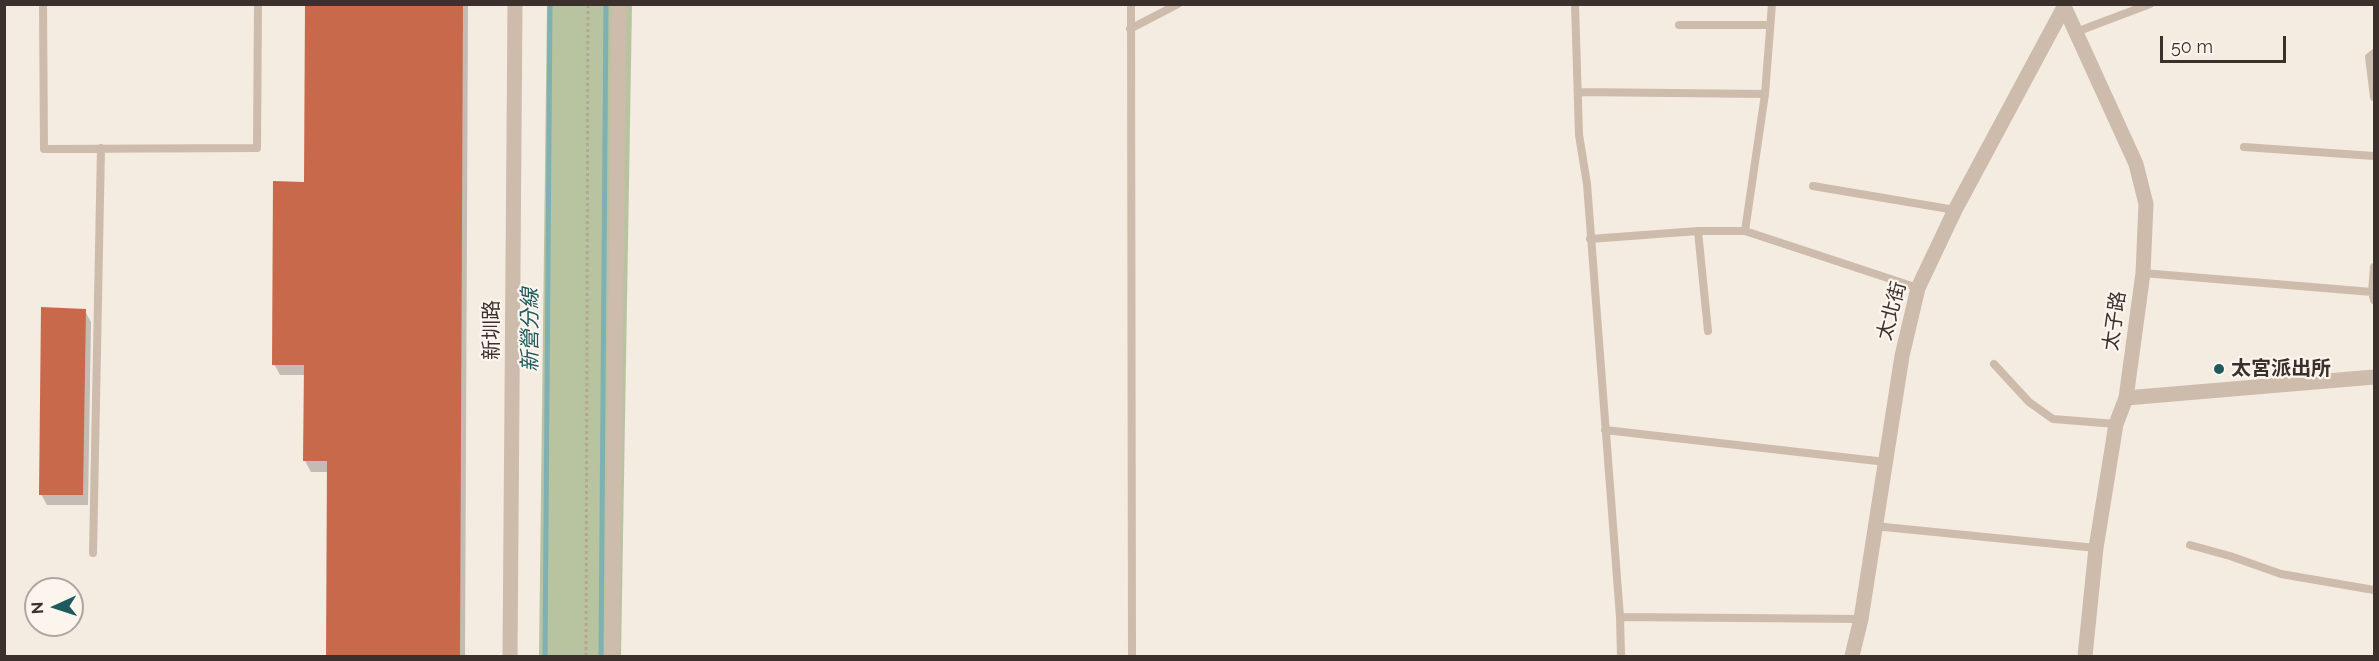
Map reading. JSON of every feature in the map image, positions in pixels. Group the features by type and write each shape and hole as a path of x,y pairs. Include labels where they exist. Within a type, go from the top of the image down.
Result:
{"street":[{"name":"新圳路","path":"510,657 515,4"},
{"path":"612,657 619,4"},
{"name":"太子路","path":"2063,6 2136,164 2145,204 2143,273 2126,398 2116,424 2096,548 2085,657"},
{"name":"太北街","path":"1852,657 1861,619 1902,356 1918,288 1955,210 2063,6"},
{"path":"2126,398 2374,376"}],"lane":[{"path":"43,4 44,148 257,148 258,4"},
{"path":"1131,4 1132,657"},
{"path":"1130,29 1178,4"},
{"path":"1575,4 1578,92 1620,617 1621,657"},
{"path":"1745,231 1765,94 1772,4"},
{"path":"2076,32 2150,4"},
{"path":"1679,25 1770,25"},
{"path":"2374,52 2369,57 2374,97"},
{"path":"1578,92 1765,94"},
{"path":"2244,147 2374,156"},
{"path":"93,553 101,148"},
{"path":"1813,186 1955,210"},
{"path":"1590,239 1698,231 1745,231 1918,288"},
{"path":"1698,231 1708,331"},
{"path":"2143,273 2373,296 2374,267"},
{"path":"1994,364 2029,402 2053,419 2116,424"},
{"path":"1605,430 1886,462"},
{"path":"1874,526 2096,548"},
{"path":"2190,546 2230,555 2282,574 2374,590"},
{"path":"1620,617 1861,619"}],"path":[{"path":"586,657 588,4"}],"green space":[{"path":"547,5 632,5 621,656 539,656"}],"building":[{"path":"305,4 463,4 460,657 326,657 327,461 303,461 304,365 272,365 273,181 304,182"},
{"path":"41,307 86,309 83,495 39,495"}],"waterway":[{"name":"新營分線","path":"545,656 550,4"},
{"path":"601,656 606,4"}],"place":[{"name":"太宮派出所","path":"2219,369"}]}
